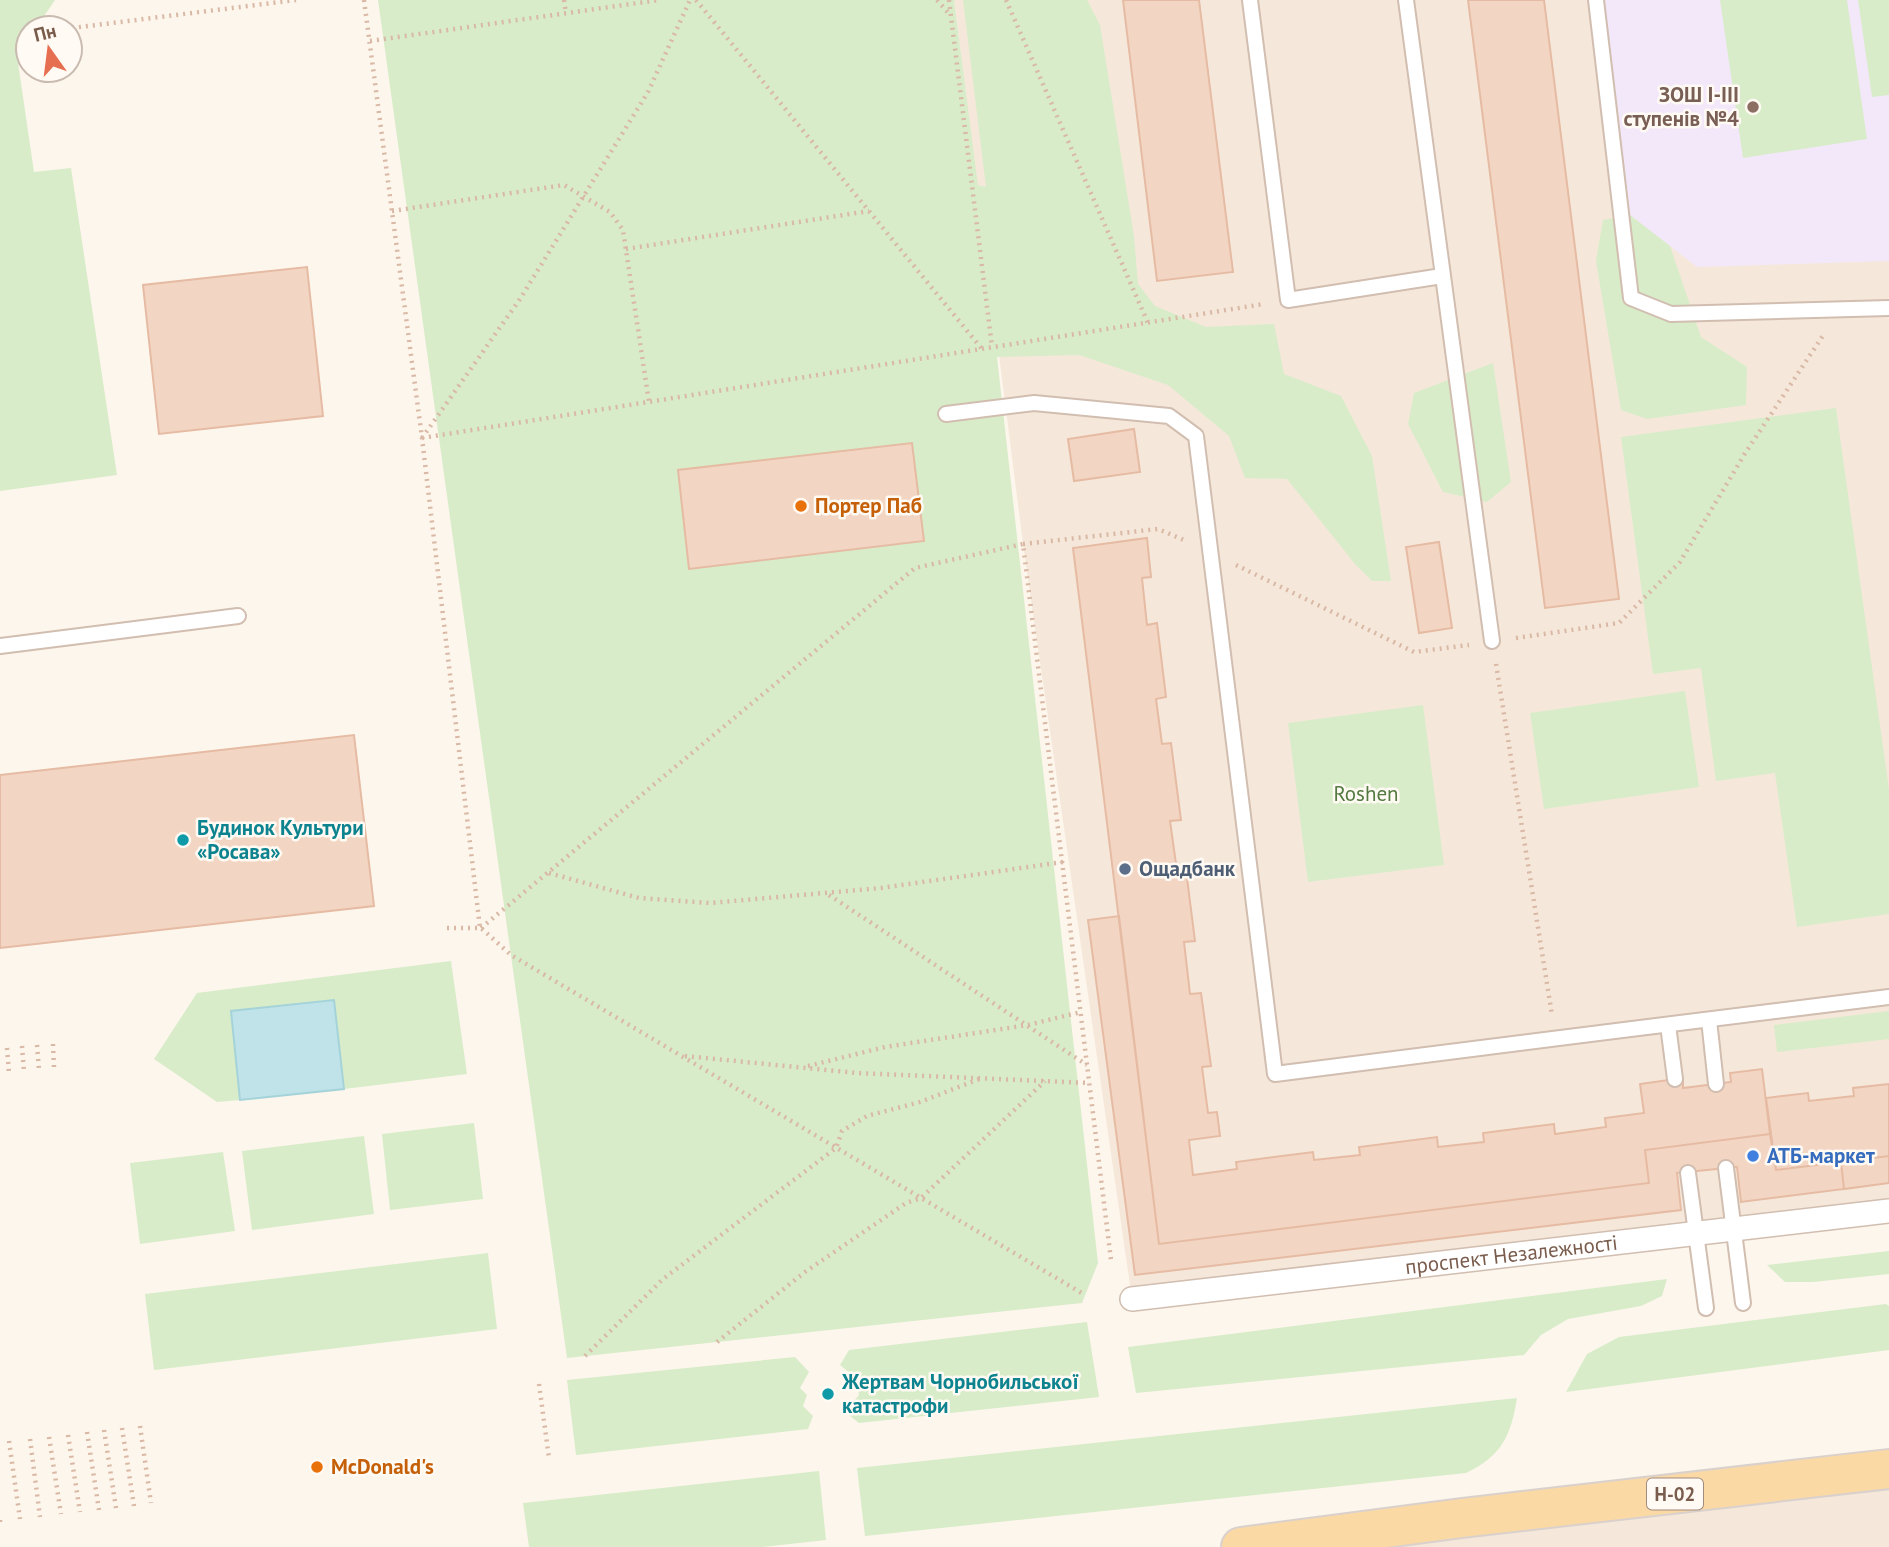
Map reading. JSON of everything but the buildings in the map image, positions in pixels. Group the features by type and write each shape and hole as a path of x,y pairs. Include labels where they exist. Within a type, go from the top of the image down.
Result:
{"main road":[{"name":"Н-02","path":"1241,1547 1462,1518 1889,1469"}],"street":[{"name":"проспект Незалежності","path":"1132,1299 1889,1211"}],"lane":[{"path":"1250,0 1288,300 1442,276"},
{"path":"1406,0 1492,641"},
{"path":"1596,0 1631,298 1671,314 1889,308"},
{"path":"946,414 1034,403 1169,416 1196,436 1275,1074 1889,997"},
{"path":"0,646 238,616"},
{"path":"1709,1020 1716,1084"},
{"path":"1668,1025 1675,1079"},
{"path":"1726,1168 1743,1303"},
{"path":"1688,1173 1706,1308"}],"path":[{"path":"84,26 296,0"},
{"path":"365,0 422,438 481,928 511,955 1085,1295"},
{"path":"564,0 566,13"},
{"path":"370,41 659,0"},
{"path":"422,438 520,299 648,92 690,0"},
{"path":"696,0 982,349"},
{"path":"937,0 951,16"},
{"path":"949,0 992,347"},
{"path":"1006,0 1148,323"},
{"path":"392,211 564,185 610,212 623,230 649,402"},
{"path":"626,248 869,211"},
{"path":"422,438 1288,300"},
{"path":"447,928 481,928 915,568 1023,544 1158,529 1211,552 1414,652 1619,623 1680,562 1744,455 1841,310"},
{"path":"1023,544 1111,1260"},
{"path":"1492,641 1555,1037"},
{"path":"548,872 639,898 698,902 881,888 1063,862"},
{"path":"827,893 1088,1066"},
{"path":"804,1068 885,1047 1028,1025 1081,1012"},
{"path":"52,1044 54,1068"},
{"path":"37,1045 39,1070"},
{"path":"22,1046 24,1072"},
{"path":"7,1048 9,1073"},
{"path":"681,1056 857,1073 1090,1083"},
{"path":"585,1356 663,1279 836,1147 842,1131 867,1116 920,1102 982,1078"},
{"path":"718,1342 805,1272 906,1203 921,1199 1045,1081"},
{"path":"539,1384 549,1458"},
{"path":"140,1426 151,1503"},
{"path":"122,1428 134,1506"},
{"path":"104,1430 116,1507"},
{"path":"87,1432 99,1510"},
{"path":"68,1434 80,1512"},
{"path":"50,1437 61,1514"},
{"path":"30,1439 40,1517"},
{"path":"9,1441 20,1519"}],"shaded area":[{"path":"954,0 1889,0 1889,1212 1132,1299 1023,544"},
{"name":"ЗОШ І-ІІІ ступенів №4","path":"1604,0 1889,0 1889,261 1697,267 1630,215"},
{"path":"1889,1473 1889,1547 1266,1547"}],"green space":[{"path":"0,0 55,0 46,14 14,14 14,84 21,84 34,172 71,168 117,475 0,491"},
{"path":"378,0 954,0 978,185 986,187 963,0 1087,0 1100,25 1134,236 1138,284 1155,306 1206,327 1274,324 1284,374 1341,396 1372,456 1391,581 1372,581 1355,564 1287,479 1245,478 1229,436 1168,385 1079,355 997,357 1098,1263 1082,1303 567,1358"},
{"path":"1720,0 1847,0 1867,139 1743,158"},
{"path":"1858,0 1889,0 1889,95 1872,97"},
{"path":"1630,215 1670,246 1701,337 1747,367 1746,405 1647,419 1621,410 1596,261 1603,220"},
{"path":"1493,363 1511,482 1487,502 1443,492 1408,424 1414,393"},
{"path":"1836,408 1889,790 1889,914 1797,927 1775,773 1716,781 1701,668 1653,674 1621,437"},
{"path":"1685,691 1699,787 1544,809 1530,713"},
{"name":"Roshen","path":"1423,705 1444,865 1308,882 1288,723"},
{"path":"451,961 467,1074 344,1089 334,1001 231,1012 240,1100 217,1102 154,1059 197,993"},
{"path":"1889,1011 1889,1039 1777,1052 1774,1025"},
{"path":"474,1123 483,1199 390,1210 382,1134"},
{"path":"364,1136 374,1214 252,1230 242,1151"},
{"path":"223,1152 235,1231 140,1244 130,1163"},
{"path":"1889,1251 1889,1274 1813,1282 1785,1282 1767,1265"},
{"path":"488,1253 497,1329 154,1370 145,1294"},
{"path":"1667,1279 1662,1296 1641,1306 1568,1319 1541,1335 1524,1355 1136,1393 1128,1347"},
{"path":"1886,1304 1889,1306 1889,1350 1566,1392 1587,1354 1619,1337"},
{"path":"1087,1322 1099,1397 859,1423 845,1412 859,1395 857,1379 840,1365 849,1350"},
{"path":"795,1357 809,1372 800,1388 807,1395 803,1406 813,1416 808,1429 576,1455 567,1380"},
{"path":"1517,1398 1512,1423 1503,1443 1488,1459 1466,1473 865,1536 857,1468"},
{"path":"819,1471 826,1540 763,1547 529,1547 523,1503"}],"water":[{"path":"334,1000 344,1089 240,1100 231,1011"}],"place":[{"name":"ЗОШ І-ІІІ ступенів №4","path":"1753,107"},
{"name":"Портер Паб","path":"801,506"},
{"name":"Будинок Культури «Росава»","path":"183,840"},
{"name":"Ощадбанк","path":"1125,869"},
{"name":"АТБ-маркет","path":"1753,1156"},
{"name":"Жертвам Чорнобильської катастрофи","path":"828,1394"},
{"name":"McDonald's","path":"317,1467"}]}
